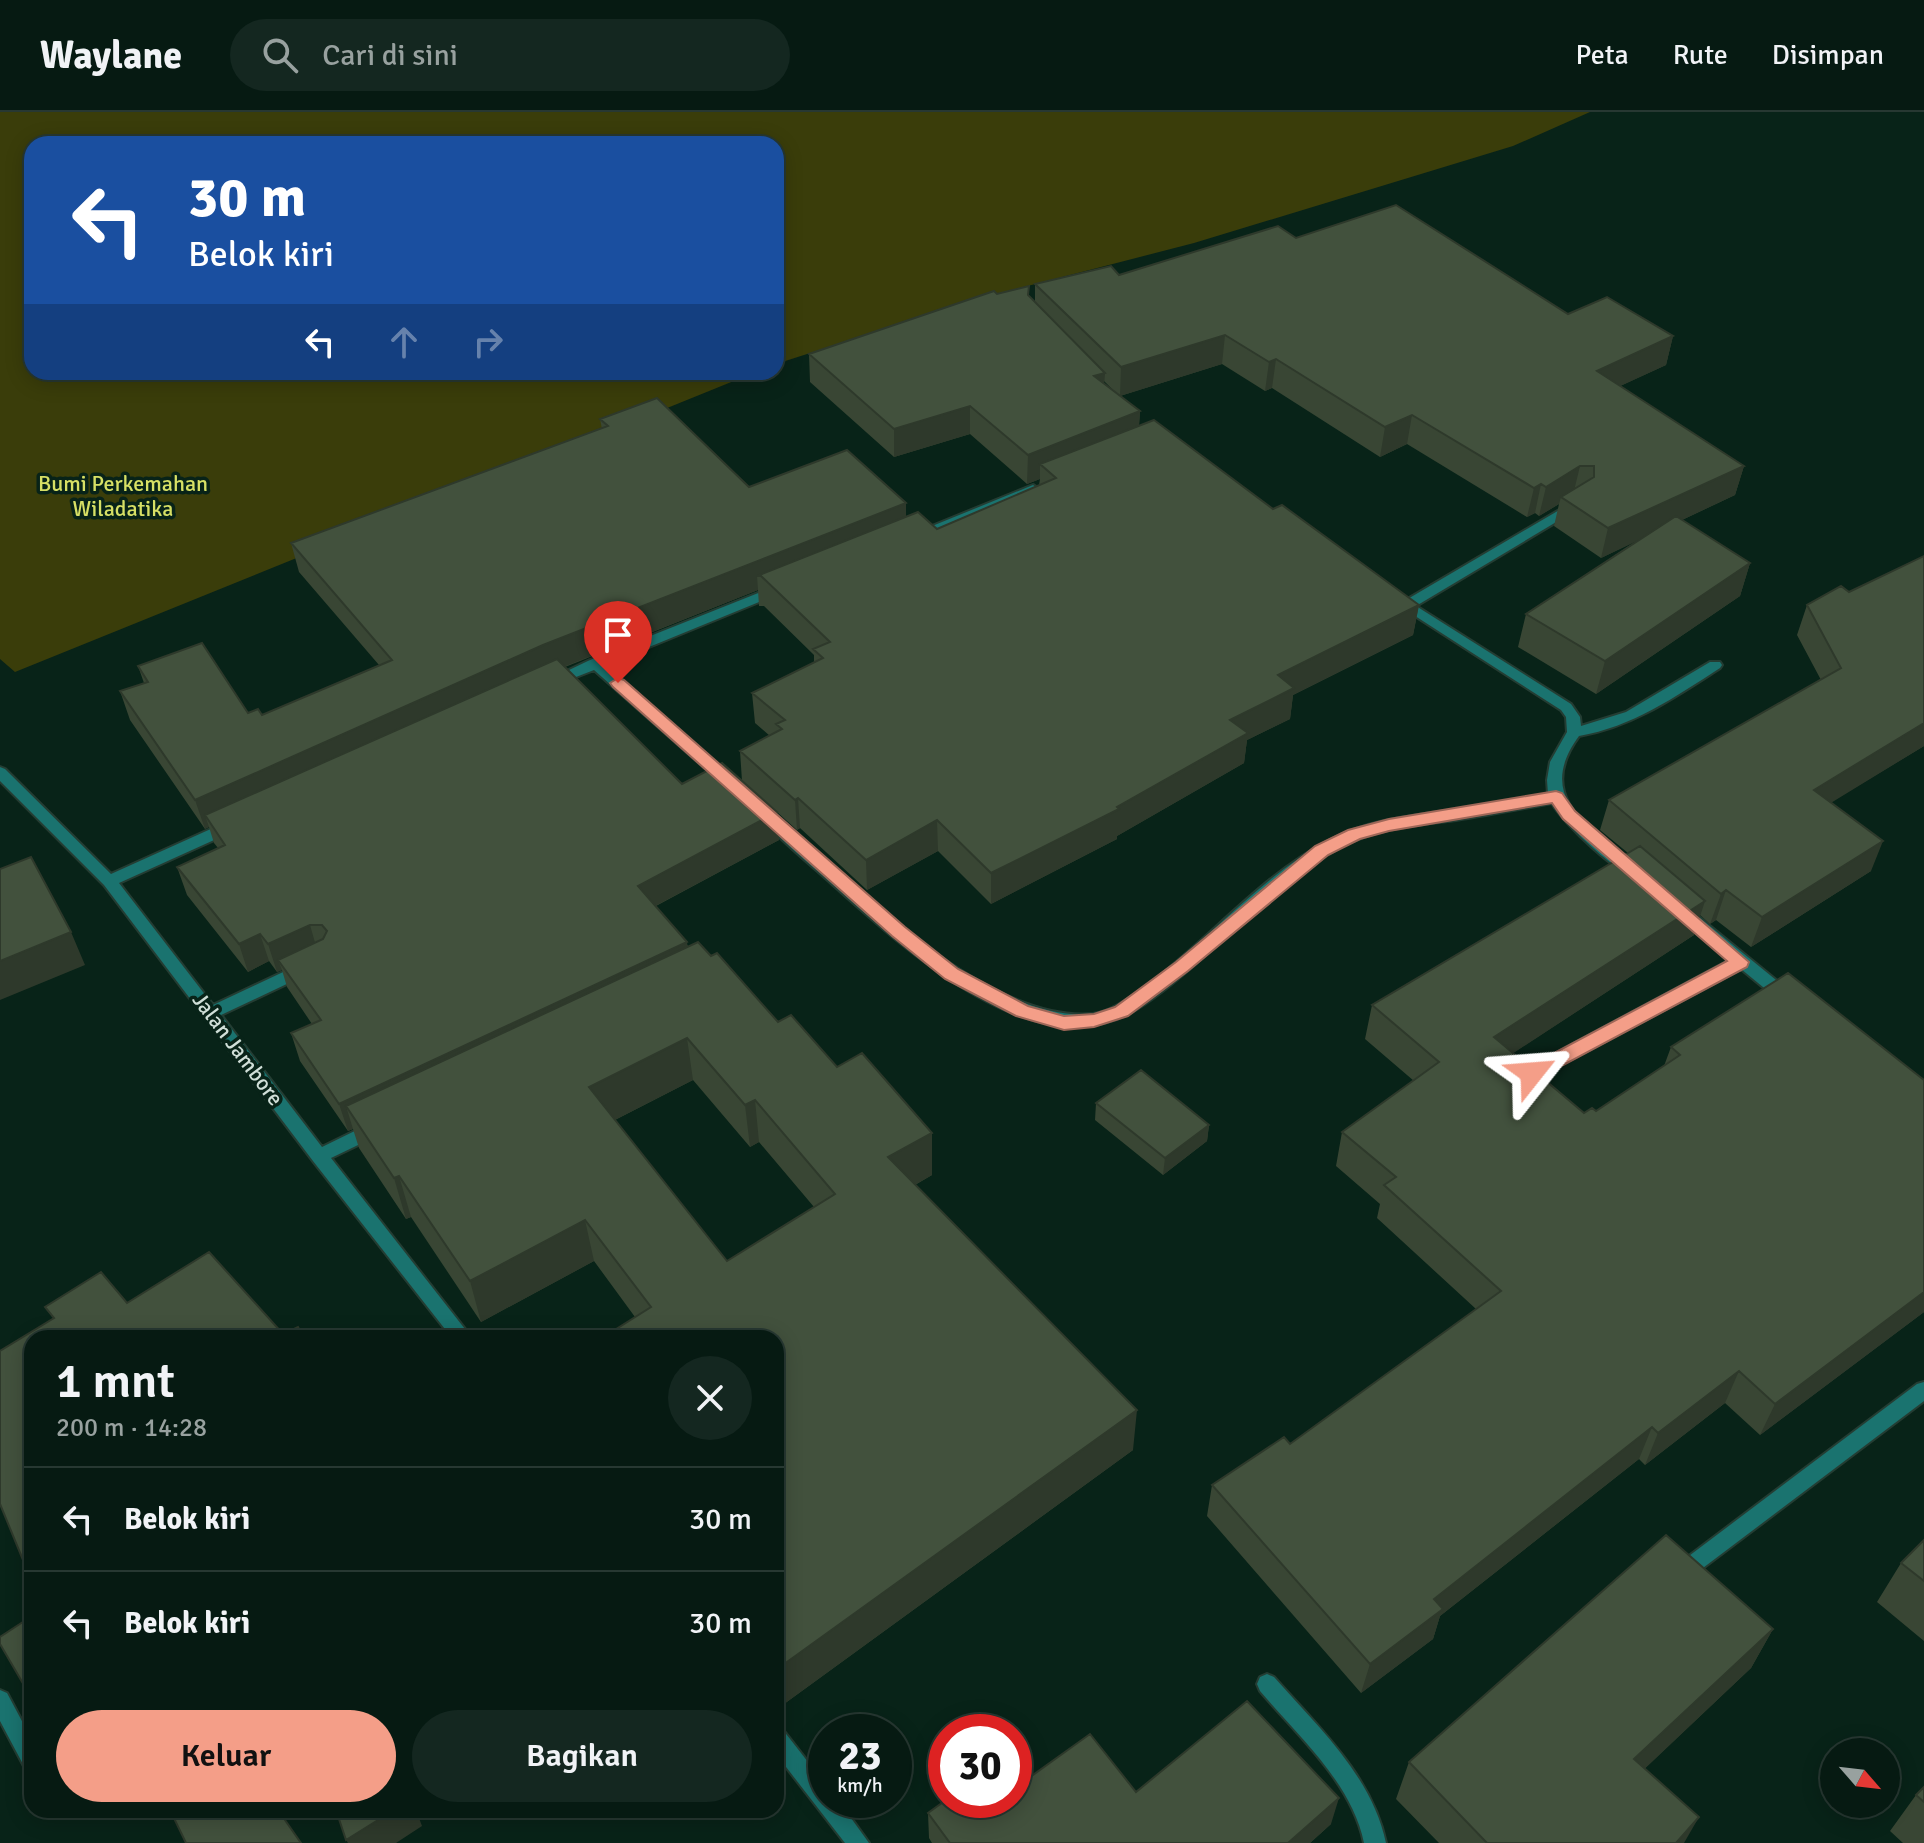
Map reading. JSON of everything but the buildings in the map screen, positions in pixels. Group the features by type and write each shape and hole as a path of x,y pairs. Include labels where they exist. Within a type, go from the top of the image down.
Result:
{"street":[{"path":"904,540 1050,482"},
{"path":"1580,501 1400,602 1566,707 1573,717 1574,732 1562,747 1556,776 1556,797 1569,815 1650,885"},
{"path":"538,688 786,587"},
{"path":"595,663 898,932 952,974 1022,1011 1064,1023 1094,1020 1121,1012 1322,851 1354,835 1389,825 1556,797"},
{"path":"1574,732 1606,728 1638,713 1715,665"},
{"name":"Jalan Jambore","path":"0,772 109,881 457,1330"},
{"path":"109,881 238,823"},
{"path":"1673,904 1801,1009"},
{"path":"211,1013 324,960"},
{"path":"1532,1073 1740,962"},
{"path":"319,1156 385,1124"},
{"path":"1680,1574 1924,1390"},
{"path":"1267,1684 1361,1799 1374,1829 1375,1843"},
{"path":"0,1700 24,1746"},
{"path":"784,1747 858,1843"}],"green space":[{"name":"Bumi Perkemahan Wiladatika","path":"0,112 1590,112 1513,146 1194,243 981,298 784,361 784,136 24,136 24,380 736,380 15,672 0,659"}],"route":[{"path":"618,683 898,932 952,974 1022,1011 1064,1023 1094,1020 1121,1012 1322,851 1354,835 1389,825 1556,797 1569,815 1740,962 1532,1073"}]}
